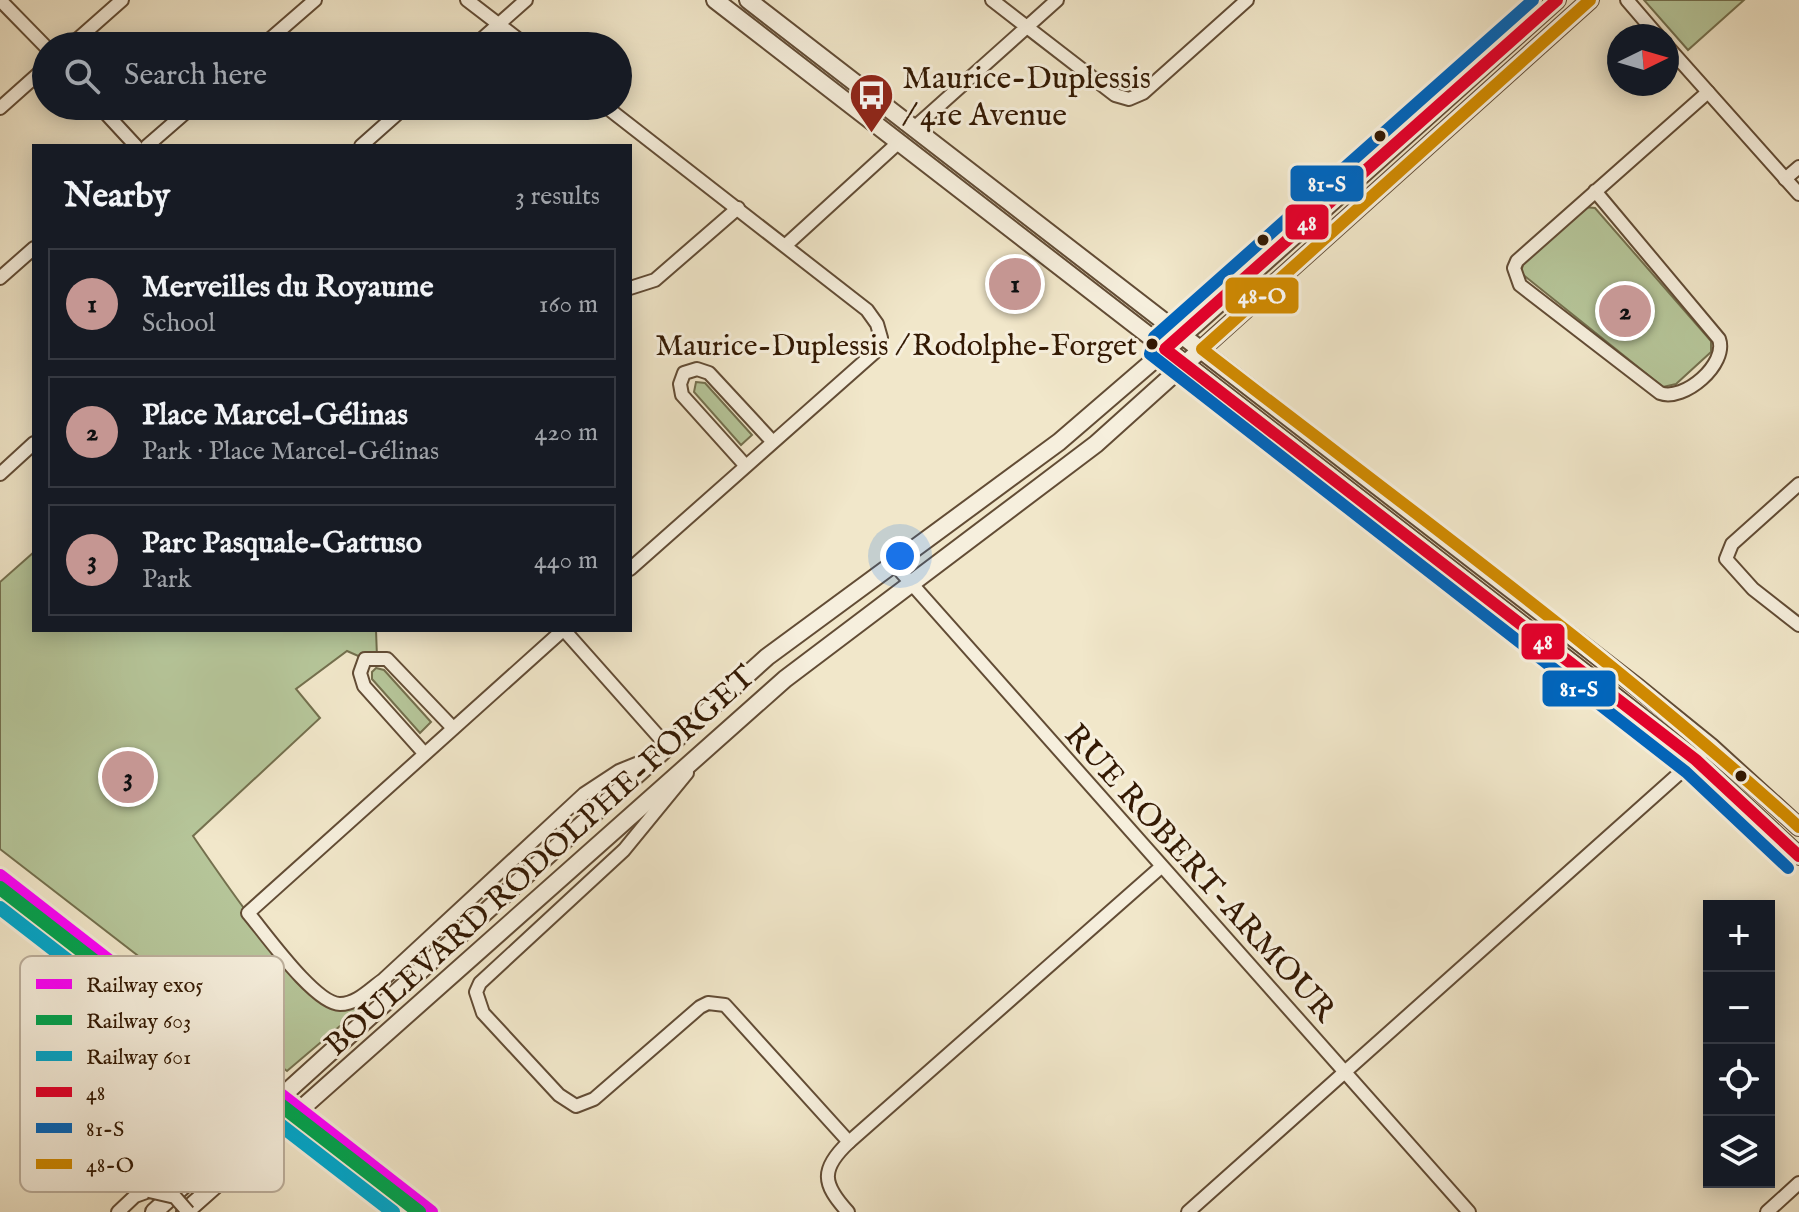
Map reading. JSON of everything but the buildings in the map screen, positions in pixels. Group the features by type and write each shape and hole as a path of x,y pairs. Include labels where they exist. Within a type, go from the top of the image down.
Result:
{"street":[{"path":"0,0 32,33"},
{"path":"86,32 122,0"},
{"path":"278,32 315,0"},
{"path":"467,0 509,32"},
{"path":"489,32 526,0"},
{"path":"715,0 1696,760 1799,856"},
{"path":"748,0 1202,349 1710,746 1799,827"},
{"path":"992,0 1115,95 1129,99 1143,93 1247,0"},
{"path":"914,128 1057,0"},
{"name":"BOULEVARD RODOLPHE-FORGET","path":"284,1094 767,657 1059,442 1183,336 1557,0"},
{"name":"BOULEVARD RODOLPHE-FORGET","path":"284,1125 785,679 1096,444 1590,0"},
{"path":"1627,0 1648,24"},
{"path":"1679,59 1799,194"},
{"path":"0,108 32,79"},
{"path":"1595,191 1719,339 1722,347 1718,360 1682,395 1670,397 1660,393 1520,285 1515,277 1517,261 1595,191 1708,92"},
{"path":"112,120 134,144"},
{"path":"149,144 177,120"},
{"path":"363,144 390,120"},
{"path":"623,120 867,310 877,324 881,338 875,352 632,567"},
{"path":"786,245 899,142"},
{"path":"1785,179 1799,167"},
{"path":"632,287 655,280 738,208"},
{"path":"0,278 32,250"},
{"path":"745,465 682,395 680,384 684,373 697,369 709,373 772,441"},
{"path":"0,474 32,445"},
{"path":"1799,484 1726,553 1730,567 1799,625"},
{"name":"RUE ROBERT-ARMOUR","path":"895,565 1469,1212"},
{"path":"453,728 387,659 365,659 360,673 364,686 424,753 453,728 562,632"},
{"path":"566,632 663,750"},
{"name":"BOULEVARD RODOLPHE-FORGET","path":"767,657 785,679"},
{"path":"708,746 629,845 488,975 476,992 483,1013 559,1095 576,1106 594,1099 708,1003 717,1002 733,1010 849,1142"},
{"path":"1188,1212 1710,746"},
{"name":"BOULEVARD RODOLPHE-FORGET","path":"424,753 248,913 319,995 337,1004 351,1003 383,980 584,794 619,771 663,750"},
{"path":"848,1212 832,1195 827,1174 836,1154 1161,867"},
{"path":"1767,1212 1799,1183"},
{"name":"BOULEVARD RODOLPHE-FORGET","path":"118,1212 135,1196 146,1192"},
{"name":"BOULEVARD RODOLPHE-FORGET","path":"153,1192 175,1197 187,1212 209,1192"},
{"name":"BOULEVARD RODOLPHE-FORGET","path":"154,1212 176,1192"}],"green space":[{"path":"1644,0 1744,0 1688,50 1679,40 1679,24 1665,24"},
{"path":"1584,207 1595,208 1711,341 1711,352 1676,384 1663,387 1521,273 1523,264"},
{"path":"696,382 705,383 752,435 741,445 694,392"},
{"path":"32,554 32,632 376,632 377,657 365,659 347,651 296,689 320,718 193,836 283,956 138,956 0,849 0,582"},
{"path":"376,668 384,670 431,722 420,733 372,679"},
{"path":"284,958 318,992 337,1004 368,989 373,998 287,1071 284,1069"}],"rail line":[{"name":"exo5","path":"0,876 103,956"},
{"name":"603","path":"0,888 88,956"},
{"name":"601","path":"0,908 62,956"},
{"name":"exo5","path":"284,1097 431,1212"},
{"name":"603","path":"284,1108 419,1212"},
{"name":"601","path":"284,1128 393,1212"}],"transit line":[{"name":"81-S","path":"1533,0 1154,337 1150,354 1686,772 1788,868"},
{"name":"48","path":"1557,0 1165,349 1696,760 1799,856"},
{"name":"48-O","path":"1590,0 1202,349 1655,702 1799,827"}],"place":[{"name":"Maurice-Duplessis / 41e Avenue","path":"871,134"},
{"name":"Merveilles du Royaume","path":"1015,284"},
{"name":"Place Marcel-Gélinas","path":"1625,311"},
{"name":"Maurice-Duplessis / Rodolphe-Forget","path":"1152,344"},
{"name":"Parc Pasquale-Gattuso","path":"128,777"}]}
